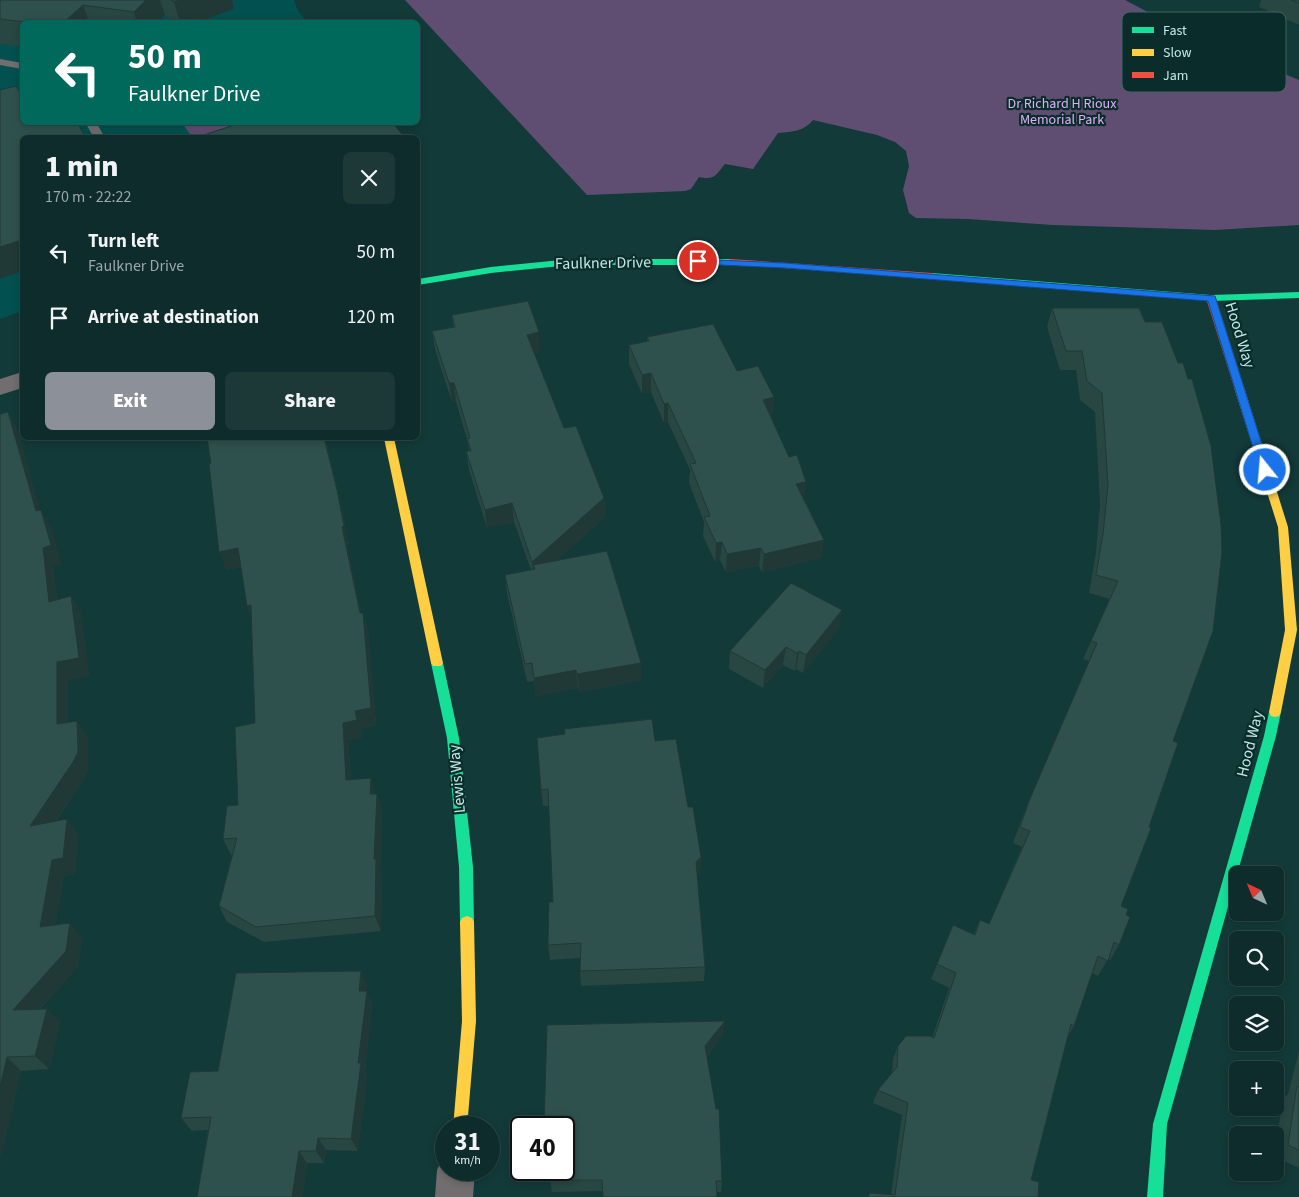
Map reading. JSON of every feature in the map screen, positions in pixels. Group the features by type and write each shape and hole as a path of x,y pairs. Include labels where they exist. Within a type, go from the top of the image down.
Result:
{"street":[{"name":"Faulkner Drive","path":"420,282 491,270 571,262 698,261 1211,298 1299,295"},
{"name":"Hood Way","path":"1155,1197 1160,1124 1270,736 1291,630 1291,528 1211,298"},
{"path":"0,387 20,381"},
{"name":"Lewis Way","path":"389,440 453,738 466,867 469,1022 461,1116"},
{"path":"454,1197 455,1181"}],"lane":[{"path":"0,62 20,66"}],"shaded area":[{"path":"0,0 294,0 298,11 305,20 20,20 20,125 387,125 395,135 20,135 20,312 0,319"}],"green space":[{"name":"Dr Richard H Rioux Memorial Park","path":"405,0 1125,0 1148,12 1122,12 1122,92 1286,92 1286,75 1299,80 1299,225 1215,230 1053,225 968,219 916,218 909,213 903,190 909,166 906,151 895,142 877,135 813,120 806,127 798,130 778,133 753,169 725,164 714,176 708,178 699,177 691,189 685,191 587,195"},
{"path":"183,125 250,125 216,135 191,135"}],"building":[{"path":"0,0 146,0 134,12 83,5 66,20 20,21 0,19"},
{"path":"16,86 20,91 20,125 79,125 84,135 20,135 20,241 0,247 0,90"},
{"path":"235,125 394,125 403,135 203,135"},
{"path":"528,301 539,332 527,335 564,428 576,426 604,498 532,562 512,503 485,510 466,451 471,451 467,439 470,438 454,383 449,383 432,331 455,327 452,315"},
{"path":"1052,308 1139,308 1145,322 1162,322 1178,363 1183,363 1188,379 1192,379 1211,446 1221,525 1222,552 1213,631 1173,741 1178,743 1149,827 1151,828 1121,906 1128,909 1126,915 1130,917 1119,945 1114,942 1108,961 1098,956 1074,1026 1071,1024 1031,1180 1039,1182 1038,1197 868,1197 870,1193 895,1195 908,1103 878,1090 897,1067 898,1046 906,1036 930,1036 934,1038 956,973 937,964 953,925 975,935 980,920 989,924 1030,831 1020,827 1029,801 1097,643 1091,641 1118,581 1096,575 1103,534 1108,485 1102,393 1087,381 1082,351 1066,351"},
{"path":"713,324 737,371 758,366 774,397 763,400 789,457 797,455 806,482 796,484 824,540 764,554 761,548 727,554 722,542 716,543 704,517 710,516 690,464 696,463 668,403 664,404 651,373 642,375 629,345 649,341 647,337"},
{"path":"8,412 36,511 41,510 51,545 43,548 49,602 71,596 79,658 57,662 57,724 77,721 78,752 30,826 67,819 63,858 52,860 40,927 70,923 66,951 13,1010 47,1009 35,1056 7,1057 0,1087 0,414"},
{"path":"207,440 324,440 337,490 344,526 342,527 360,613 363,613 371,708 355,711 357,720 343,723 346,780 371,778 370,794 377,794 374,859 376,859 375,916 256,927 219,906 237,838 223,839 227,806 238,805 235,727 255,723 251,605 247,606 238,548 219,552 209,464 211,463"},
{"path":"607,551 641,663 577,674 576,670 534,678 532,663 525,664 505,575 535,569 533,565"},
{"path":"791,583 842,610 806,655 786,647 765,670 730,651"},
{"path":"652,719 655,741 676,739 688,807 693,807 701,857 696,862 705,967 580,971 581,943 548,945 549,902 553,902 548,789 541,790 537,738 565,734 564,729"},
{"path":"361,971 359,991 367,991 358,1063 361,1063 351,1139 318,1138 316,1151 299,1151 292,1197 197,1197 211,1117 181,1118 190,1072 218,1071 236,973"},
{"path":"725,1021 705,1046 716,1109 719,1109 722,1181 716,1181 717,1197 603,1197 602,1180 575,1180 575,1116 544,1116 547,1025"},
{"path":"1297,1086 1299,1087 1299,1150 1288,1145"}],"traffic: fast":[{"path":"420,282 491,270 571,262 730,262"},
{"path":"932,276 1211,298 1299,295"},
{"path":"437,663 453,738 466,867 467,922"},
{"path":"1155,1197 1160,1124 1270,736 1275,712"}],"traffic: slow":[{"path":"1239,387 1283,527 1291,630 1275,712"},
{"path":"389,440 437,663"},
{"path":"461,1116 469,1021 467,922"}],"traffic: jam":[{"path":"730,262 932,276"},
{"path":"1211,298 1239,387"}],"route":[{"path":"698,261 1211,298 1265,470"}]}
